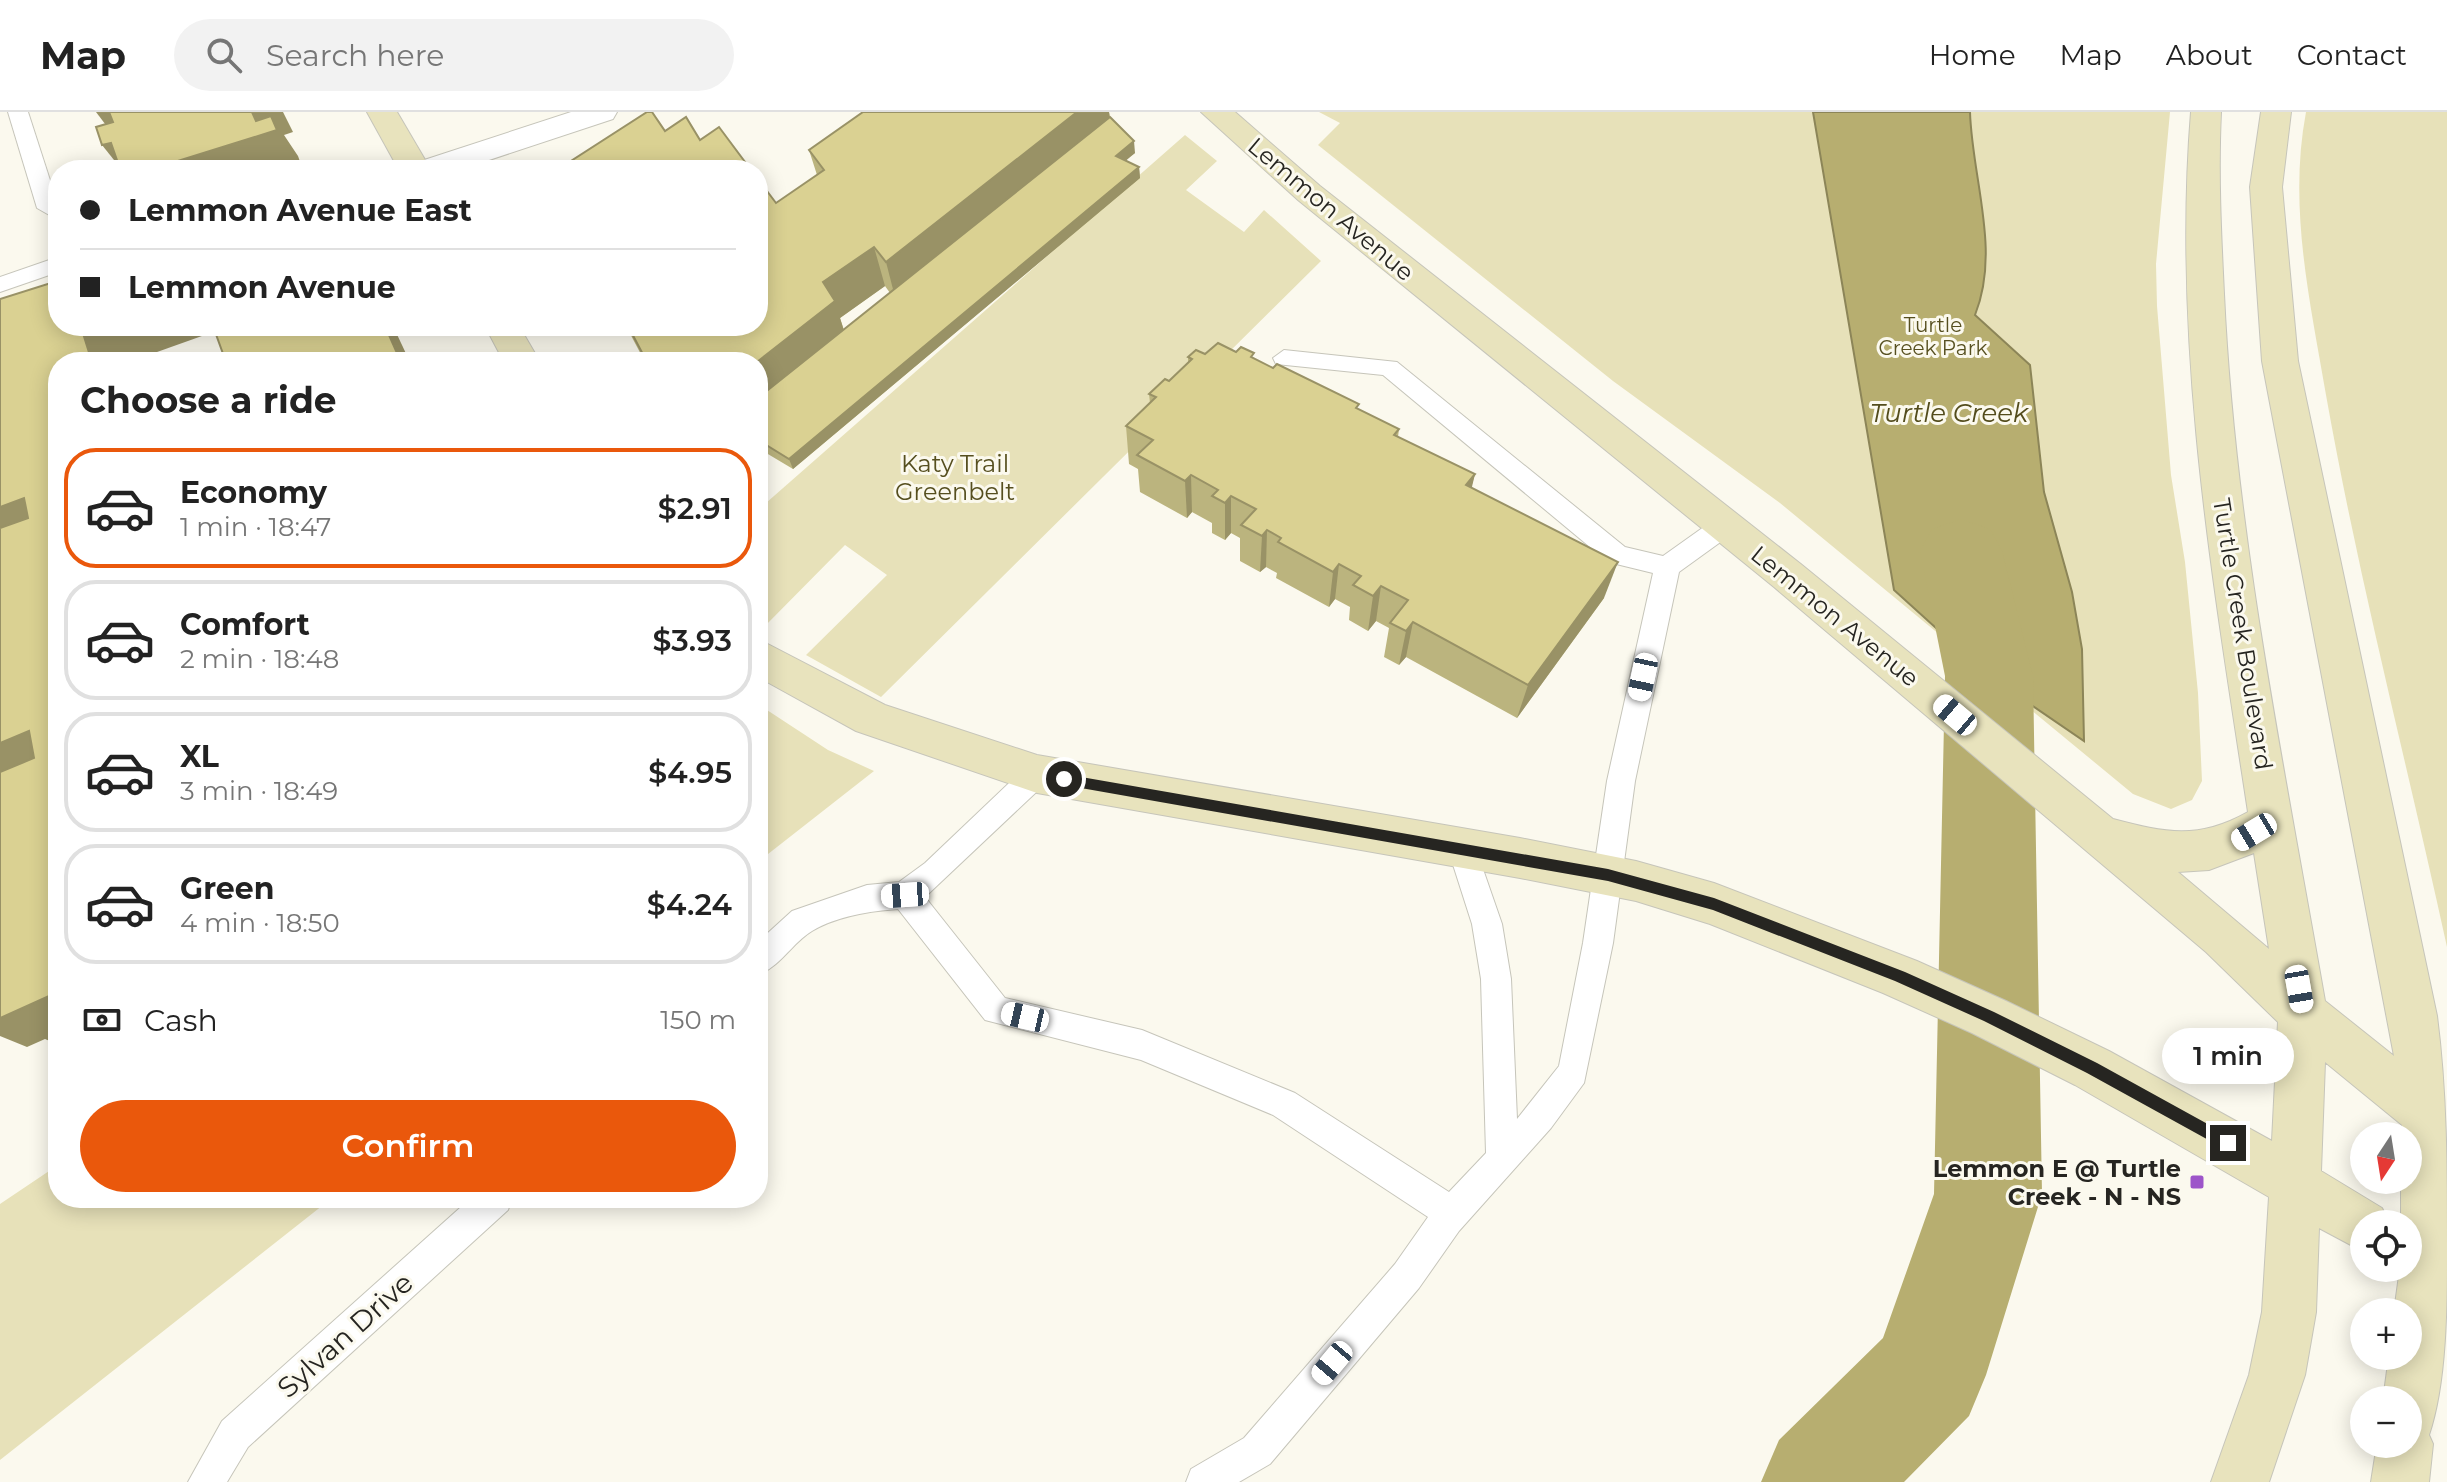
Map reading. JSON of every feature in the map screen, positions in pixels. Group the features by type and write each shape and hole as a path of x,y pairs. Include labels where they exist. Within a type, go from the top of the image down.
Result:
{"main road":[{"path":"382,112 409,160"},
{"name":"Lemmon Avenue","path":"1216,112 1309,193 1788,576 2223,937 2303,1013 2437,1122"},
{"name":"Turtle Creek Boulevard","path":"2206,112 2202,169 2211,392 2227,547 2303,1013 2298,1183 2289,1312 2277,1375 2240,1482"},
{"path":"2276,112 2266,187 2270,270 2280,361 2437,1122 2427,1267 2412,1386"},
{"path":"768,662 871,718 1037,774 1622,878 1714,904 1900,977 2092,1068 2298,1183 2350,1217"},
{"path":"2099,835 2147,847 2189,853 2213,852 2237,843 2271,822"},
{"path":"2400,1482 2403,1458"}],"street":[{"path":"456,160 602,112"}],"lane":[{"path":"18,112 48,208"},
{"path":"0,285 48,268"},
{"path":"1284,358 1389,368 1617,555 1667,567"},
{"path":"1204,1482 1257,1451 1407,1276 1453,1214 1540,1117 1573,1072 1622,878 1621,781 1667,567 1724,526"},
{"path":"768,952 802,921 867,898 905,895 935,872 1037,774"},
{"path":"1462,849 1487,924 1496,979 1502,1157"},
{"path":"905,895 996,1010 1142,1045 1284,1104 1453,1214"},
{"name":"Sylvan Drive","path":"206,1482 235,1434 485,1208"}],"green space":[{"name":"Turtle Creek Park","path":"1319,112 2170,112 2156,264 2157,306 2171,475 2185,562 2198,693 2202,781 2192,800 2171,809 2133,794 1780,503 1613,381 1318,145 1340,123"},
{"path":"2306,112 2447,112 2447,947 2353,534 2314,324 2300,219 2299,183"},
{"name":"Katy Trail Greenbelt","path":"1185,135 1217,161 1186,190 1244,232 1264,210 1321,261 881,697 806,655 887,575 845,545 768,623 768,501"},
{"path":"768,711 828,750 874,771 768,854"},
{"path":"48,1172 48,1208 319,1208 0,1460 0,1204"}],"water":[{"name":"Turtle Creek","path":"1813,112 1970,112 1985,240 1982,290 1975,315 2030,365 2044,492 2072,592 2082,649 2084,741 1989,676 1894,590"}],"building":[{"path":"109,112 252,112 256,121 271,116 277,130 181,160 117,160 111,143 102,145 96,127 113,122"},
{"path":"647,112 652,112 665,131 686,117 700,140 719,127 744,160 573,160"},
{"path":"863,112 1077,112 886,262 874,247 823,282 835,301 768,353 642,352 633,336 768,336 768,192 776,203 824,170 809,150"},
{"path":"1110,117 1134,141 1116,156 1139,167 789,459 768,446 768,390"},
{"path":"48,284 48,336 84,336 89,352 48,352 48,996 0,1018 0,772 34,758 29,731 0,743 0,528 28,518 24,498 0,507 0,299"},
{"path":"217,336 389,336 397,352 222,352"},
{"path":"1218,343 1236,352 1241,347 1254,353 1251,357 1273,368 1277,364 1359,404 1356,408 1399,429 1394,435 1475,474 1466,485 1618,562 1528,685 1413,622 1406,631 1390,623 1408,600 1381,586 1373,596 1353,585 1361,576 1339,564 1333,572 1278,542 1281,538 1267,530 1262,536 1241,525 1256,509 1231,496 1225,503 1212,496 1218,490 1191,475 1185,481 1137,455 1153,440 1126,426 1156,397 1149,394 1165,379 1169,381 1192,359 1188,357 1196,350 1205,354"}],"waterway":[{"name":"Turtle Creek","path":"1821,1482 1928,1375 1988,1194 1989,676 1961,551"}],"place":[{"name":"Lemmon E @ Turtle Creek - N - NS","path":"2197,1182"}],"route":[{"path":"1064,779 1402,840 1520,858 1636,881 1714,904 1900,977 1989,1017 2092,1068 2228,1143"}]}
